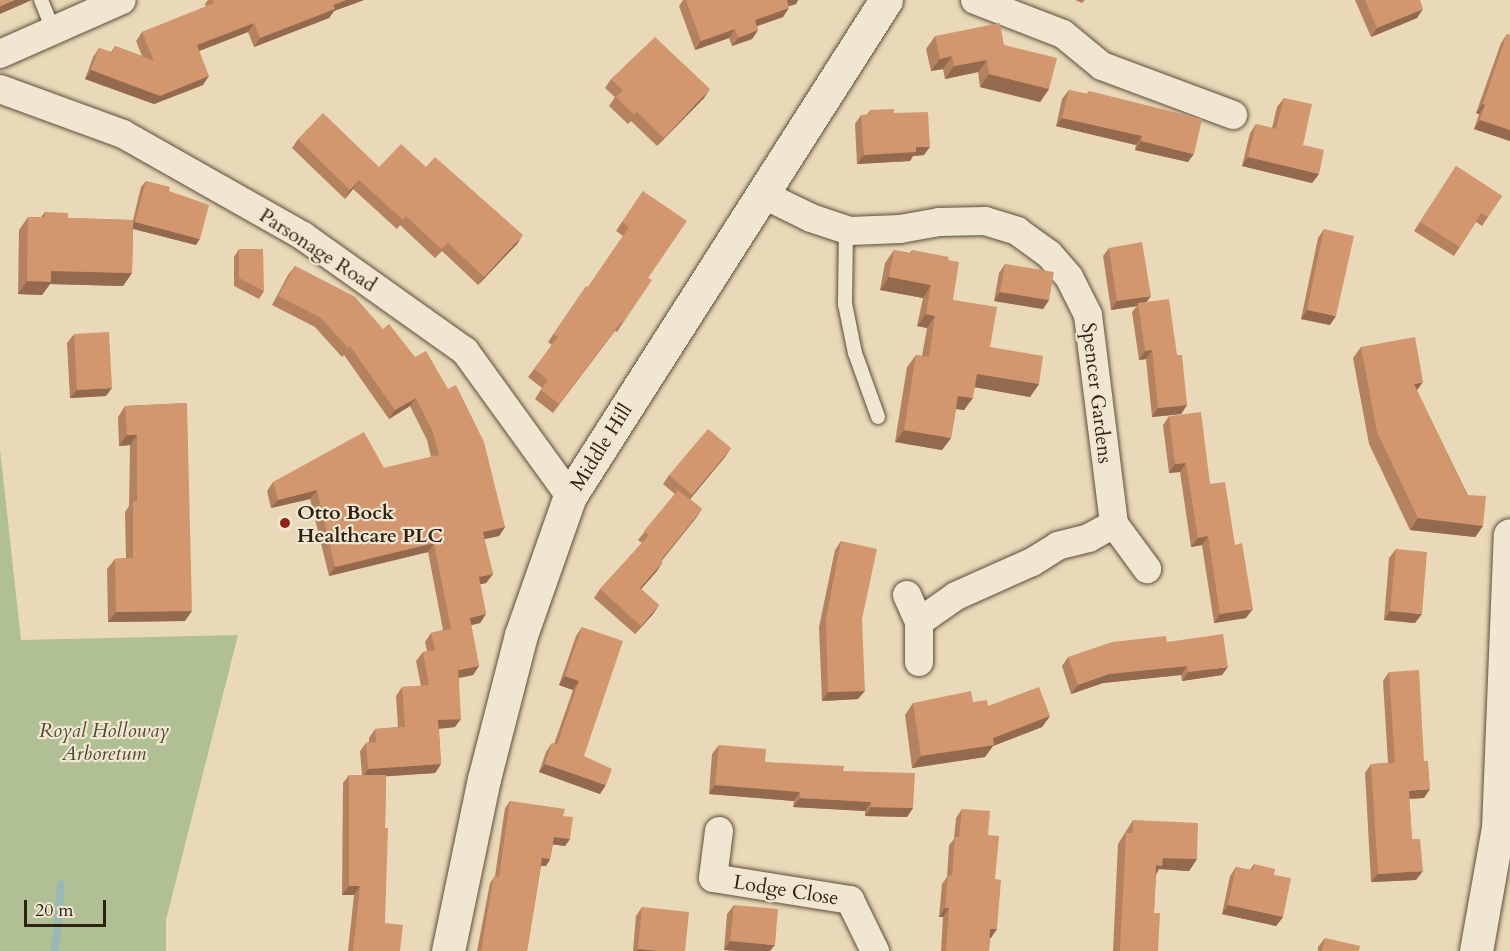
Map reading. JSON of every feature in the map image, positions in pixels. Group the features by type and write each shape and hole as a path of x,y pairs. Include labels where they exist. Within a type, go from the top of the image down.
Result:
{"street":[{"path":"0,54 122,0"},
{"name":"Middle Hill","path":"448,951 484,779 521,635 570,496 886,0"},
{"path":"975,0 1063,34 1102,66 1233,115"},
{"name":"Parsonage Road","path":"0,89 123,134 303,236 465,351 570,496"},
{"name":"Spencer Gardens","path":"762,194 811,218 846,230 900,230 939,222 985,221 1017,231 1049,254 1069,277 1088,315 1114,524 1147,569"},
{"path":"919,622 957,597 1032,562 1058,546 1089,538 1114,524"},
{"path":"1476,951 1498,828 1510,535"},
{"path":"908,595 919,622 919,662"},
{"name":"Lodge Close","path":"719,831 713,878 850,900 875,951"}],"lane":[{"path":"41,0 53,30"},
{"path":"846,230 845,304 855,353 878,417"}],"green space":[{"name":"Royal Holloway Arboretum","path":"0,449 21,640 238,635 166,920 166,951 0,951"}],"building":[{"path":"0,0 14,0 0,6"},
{"path":"213,0 346,0 333,5 335,9 260,38 254,23 197,45 209,76 160,96 91,70 99,48 112,53 115,46 154,61 142,32 214,3"},
{"path":"686,0 787,0 789,8 755,20 758,30 738,38 735,29 701,41"},
{"path":"1365,0 1420,0 1423,9 1377,28"},
{"path":"1000,23 1004,45 1057,58 1049,89 989,74 987,60 954,66 952,56 940,59 935,36"},
{"path":"1507,34 1510,35 1510,130 1480,120 1485,105 1483,104"},
{"path":"655,37 710,89 664,138 637,112 634,115 616,97 623,90 611,79"},
{"path":"1069,90 1088,94 1089,91 1202,119 1194,154 1141,141 1142,136 1062,118"},
{"path":"1284,98 1312,104 1303,145 1324,150 1319,174 1248,157 1256,124 1276,129"},
{"path":"894,109 894,113 928,112 930,147 916,147 916,152 864,155 861,115 870,114 870,110"},
{"path":"323,113 379,167 401,144 426,167 435,157 523,235 484,277 448,243 441,249 406,216 403,220 359,180 350,190 298,139"},
{"path":"1456,166 1502,196 1488,217 1481,213 1460,247 1420,222"},
{"path":"146,181 170,187 169,191 209,205 200,239 135,222"},
{"path":"643,191 687,221 648,278 652,280 623,323 621,322 559,404 541,390 548,380 534,369 558,337 554,334 586,286 588,287 629,227 622,222"},
{"path":"45,212 68,213 68,218 133,220 132,273 51,271 51,282 27,281 28,217 45,217"},
{"path":"1324,229 1354,236 1336,316 1307,310"},
{"path":"1142,242 1151,296 1117,301 1109,248"},
{"path":"239,249 263,249 264,291 239,278"},
{"path":"894,250 911,254 912,250 949,257 948,260 959,262 953,300 997,307 990,347 1043,356 1039,384 977,374 973,398 958,396 951,438 904,430 916,355 929,357 935,316 926,314 931,285 889,277"},
{"path":"1005,264 1054,272 1049,300 1000,292"},
{"path":"295,266 355,297 383,329 389,324 415,357 426,351 448,389 456,385 484,442 505,527 483,532 493,574 479,577 486,614 470,618 479,666 459,670 458,665 461,719 438,720 441,764 368,769 366,743 376,742 375,729 405,727 402,687 429,685 423,652 435,650 431,633 451,629 434,543 335,567 317,490 278,500 273,482 364,432 384,468 439,455 433,432 416,398 395,410 350,346 348,348 321,318 278,296"},
{"path":"1169,299 1177,355 1182,355 1187,405 1158,408 1152,350 1145,351 1138,303"},
{"path":"109,332 112,388 77,390 74,334"},
{"path":"1415,337 1423,382 1414,384 1467,495 1486,496 1483,526 1418,518 1377,432 1361,347"},
{"path":"187,403 192,611 116,612 115,559 133,558 133,501 137,501 137,435 127,435 125,406"},
{"path":"1201,412 1210,484 1225,482 1235,545 1242,543 1253,609 1220,614 1208,536 1198,538 1186,463 1175,464 1169,416"},
{"path":"708,429 731,448 692,495 669,475"},
{"path":"678,490 702,509 661,560 663,562 640,588 659,605 641,626 600,589 649,535 644,531"},
{"path":"841,541 877,549 862,619 865,691 828,692 826,619"},
{"path":"1396,549 1427,552 1422,614 1390,611"},
{"path":"582,627 623,641 584,756 612,769 606,785 545,764 552,743 557,745 579,681 565,676"},
{"path":"1223,634 1228,667 1188,672 1187,666 1109,674 1078,685 1068,657 1112,642 1166,636 1167,642"},
{"path":"1419,670 1424,761 1428,761 1430,789 1409,791 1412,839 1420,839 1423,871 1378,874 1371,764 1395,763 1389,672"},
{"path":"1039,687 1050,716 993,738 994,745 921,756 913,703 971,691 973,702 987,700 988,706"},
{"path":"719,745 766,749 765,762 844,766 843,771 915,773 913,808 871,807 871,802 800,798 800,792 715,785"},
{"path":"349,775 386,775 385,828 388,828 385,923 403,925 400,951 353,951 360,886 349,886"},
{"path":"510,801 565,809 563,816 573,817 570,839 554,837 550,859 542,858 527,951 481,951 494,876 499,877"},
{"path":"962,809 990,811 988,835 999,836 995,879 1001,880 997,929 990,929 989,951 946,951 949,908 945,908 948,875 952,876 955,837 959,837"},
{"path":"1133,820 1198,823 1197,859 1163,858 1162,866 1156,865 1154,913 1160,913 1158,951 1120,951 1126,833 1133,833"},
{"path":"1254,864 1275,869 1274,875 1291,878 1283,917 1228,905 1236,867 1253,870"},
{"path":"734,905 778,909 775,945 730,941"},
{"path":"642,907 689,912 685,951 638,949"},
{"path":"1325,938 1360,946 1359,951 1322,951"}],"waterway":[{"path":"55,951 61,884"}],"place":[{"name":"Otto Bock Healthcare PLC","path":"285,523"}]}
